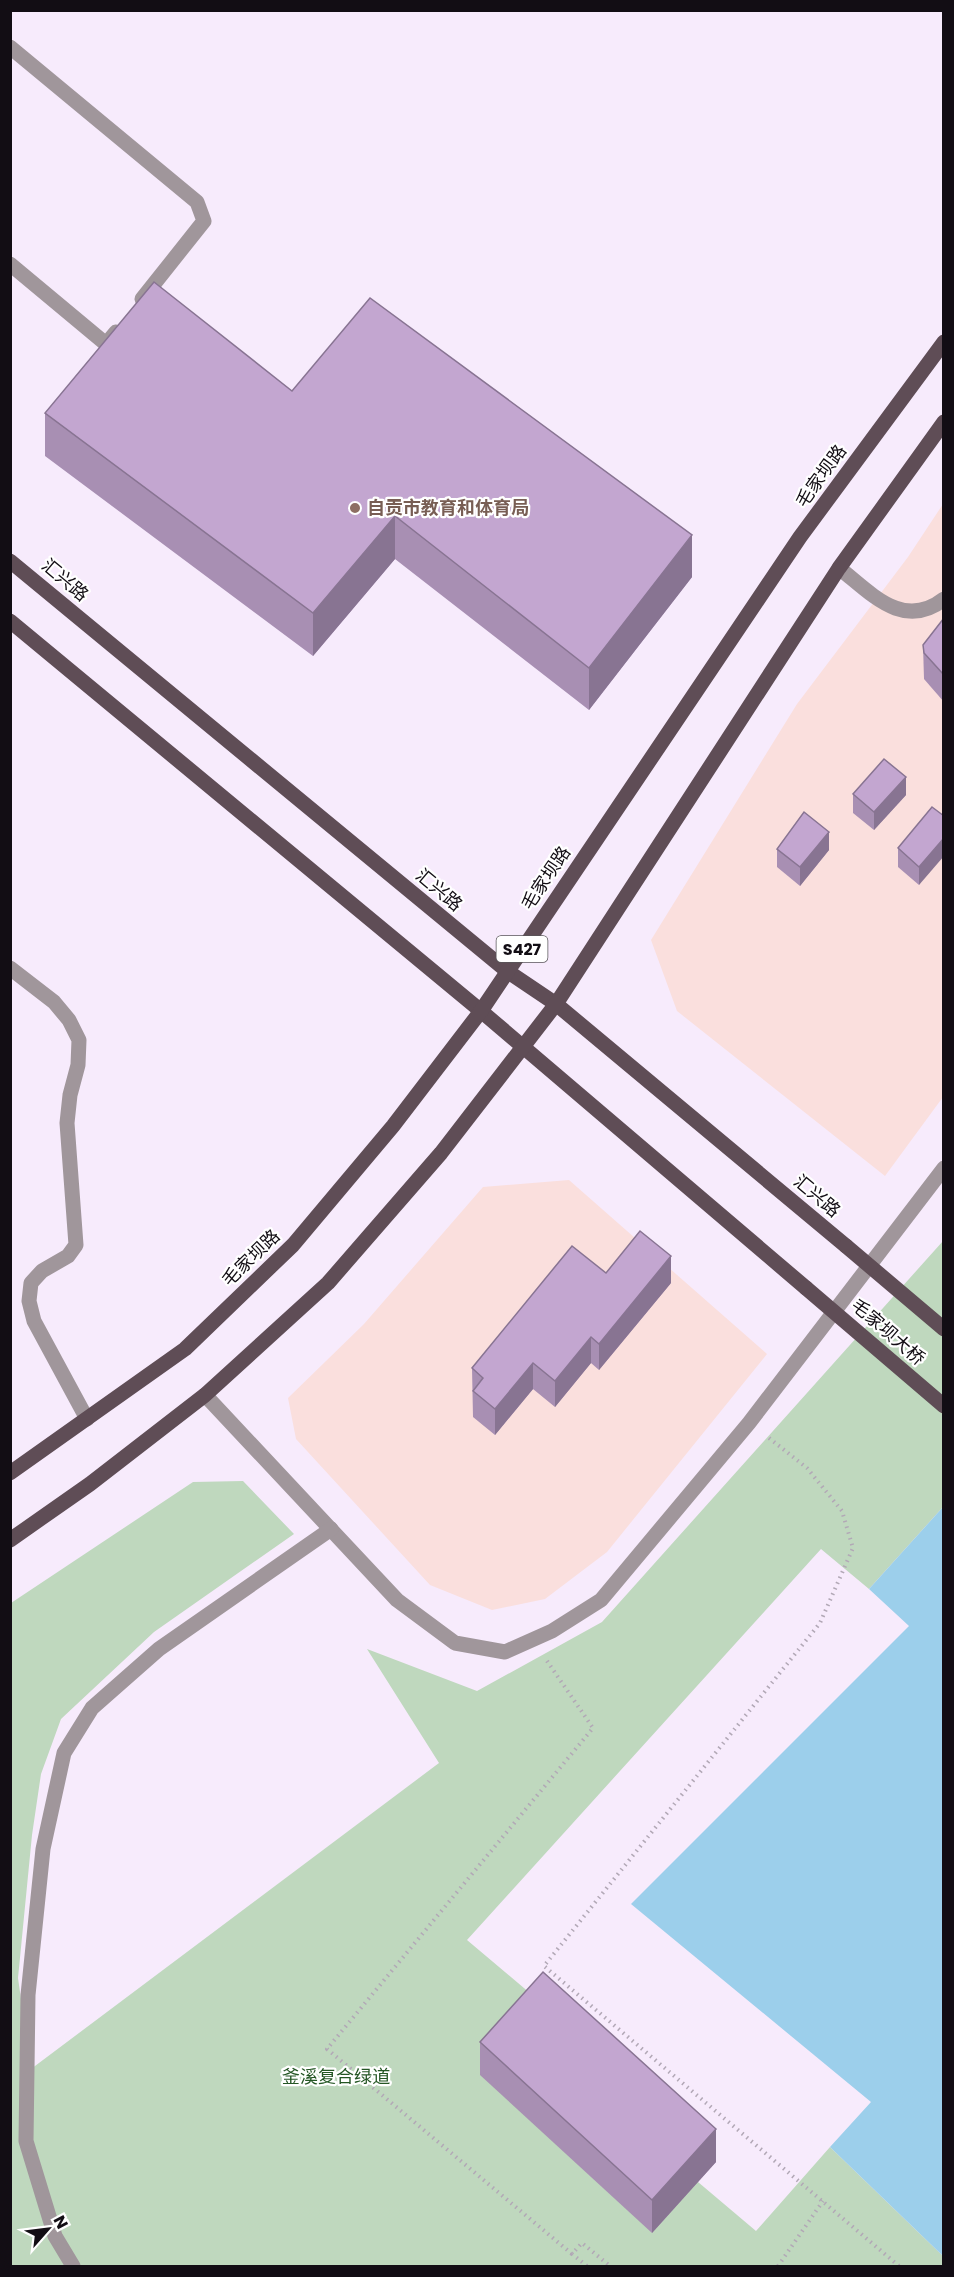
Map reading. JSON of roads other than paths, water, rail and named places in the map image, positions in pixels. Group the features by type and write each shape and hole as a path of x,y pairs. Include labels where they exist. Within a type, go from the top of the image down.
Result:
{"main road":[{"name":"毛家坝路","path":"10,1473 185,1349 293,1245 393,1126 481,1011 800,537 944,342"},
{"path":"10,1540 90,1484 205,1395 327,1283 441,1154 556,1005 839,568 944,422"},
{"name":"汇兴路","path":"10,561 507,971 556,1005 846,1246"},
{"path":"10,621 523,1048"},
{"name":"毛家坝大桥","path":"523,1048 944,1406"},
{"name":"毛家坝大桥","path":"846,1246 944,1329"}],"street":[{"path":"10,47 197,202 204,221 106,344 10,264"},
{"path":"839,568 884,603 905,612 922,611 944,599"},
{"path":"10,968 54,1002 69,1020 79,1041 78,1065 70,1095 67,1123 76,1245 68,1256 42,1271 31,1283 29,1301 34,1321 87,1419"},
{"path":"205,1395 397,1600 455,1643 505,1653 552,1631 601,1600 749,1423 944,1168"},
{"path":"73,2266 56,2236 26,2142 28,1995 43,1849 64,1753 92,1708 159,1649 331,1529"}],"water":[{"path":"943,1507 943,2256 830,2147 871,2102 631,1904 909,1626 869,1589"}],"place":[{"name":"自贡市教育和体育局","path":"355,508"}],"park label":[{"name":"釜溪复合绿道","path":"336,2077"}]}
